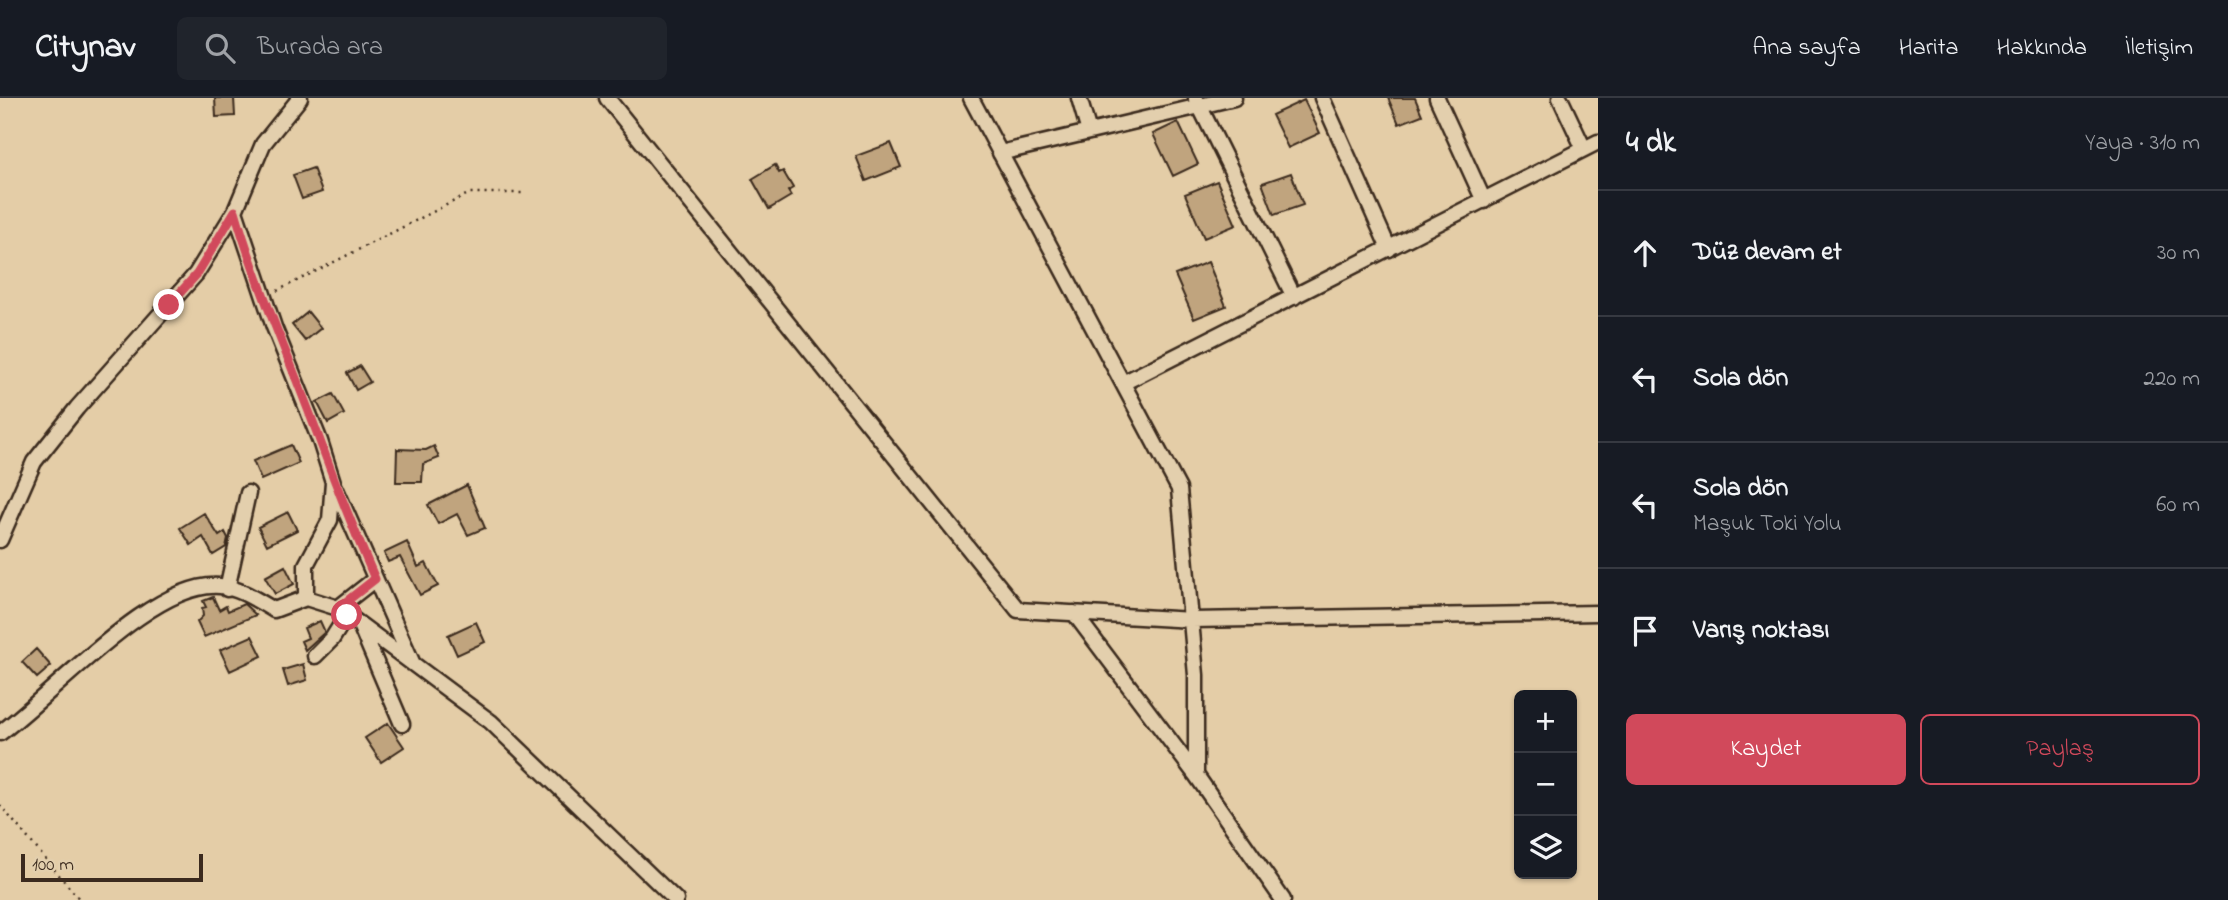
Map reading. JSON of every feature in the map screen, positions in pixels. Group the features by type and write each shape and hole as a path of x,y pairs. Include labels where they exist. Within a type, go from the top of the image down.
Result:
{"street":[{"path":"0,540 34,462 77,408 197,274 235,211 263,144 300,98"},
{"path":"607,98 1018,610 1192,620 1598,613"},
{"path":"971,98 1179,489 1196,676 1196,775"},
{"path":"1079,98 1089,132"},
{"path":"1000,153 1196,102 1234,98"},
{"path":"1322,98 1389,249"},
{"path":"1437,98 1484,201"},
{"path":"1560,98 1584,149"},
{"path":"1196,102 1294,297"},
{"path":"1123,383 1598,142"},
{"path":"235,211 263,298 333,482 413,664"},
{"path":"306,598 306,565 330,520 333,482"},
{"path":"228,589 248,493"},
{"path":"315,656 332,639 343,611 375,579"},
{"path":"0,733 138,616 187,590 219,586 248,595 274,610 306,598 343,611 491,722 676,900"},
{"path":"1074,613 1196,775 1283,900"},
{"path":"360,625 402,724"}],"path":[{"path":"263,298 470,192 522,192"},
{"path":"0,805 80,900"}],"building":[{"path":"215,98 234,98 235,116 216,117"},
{"path":"1388,98 1415,98 1422,115 1399,124"},
{"path":"1304,100 1320,133 1288,148 1272,115"},
{"path":"1178,122 1198,164 1173,176 1153,134"},
{"path":"891,143 901,167 866,181 856,156"},
{"path":"775,165 779,173 783,171 793,188 788,191 791,196 769,209 752,179"},
{"path":"313,168 322,192 302,199 293,175"},
{"path":"1291,173 1303,205 1274,215 1262,183"},
{"path":"1217,181 1236,225 1204,238 1185,194"},
{"path":"1208,262 1226,306 1194,319 1175,275"},
{"path":"308,312 321,328 305,341 292,325"},
{"path":"360,366 370,382 356,390 347,373"},
{"path":"333,394 344,414 328,423 317,402"},
{"path":"291,445 299,463 261,480 253,461"},
{"path":"434,446 439,458 423,464 422,482 396,482 397,449 426,450"},
{"path":"467,485 485,528 468,535 457,514 438,524 428,505"},
{"path":"288,512 297,530 267,545 258,527"},
{"path":"204,513 219,536 225,532 228,538 226,547 213,555 203,537 191,545 180,528"},
{"path":"407,542 418,567 426,563 438,586 420,595 400,557 388,562 384,553"},
{"path":"285,566 294,584 275,594 265,577"},
{"path":"213,597 219,610 226,606 228,611 244,604 256,615 204,637 197,622 203,616 202,608 206,607 203,601"},
{"path":"320,621 325,632 305,650 301,641 308,638 304,628"},
{"path":"476,622 485,642 457,655 448,635"},
{"path":"252,636 262,656 230,671 220,650"},
{"path":"36,649 51,666 37,678 22,662"},
{"path":"303,664 307,680 288,686 283,670"},
{"path":"388,723 404,747 381,762 365,738"}],"route":[{"path":"169,305 197,274 235,211 274,327 320,441 333,482 375,579 338,608 347,615"}]}
